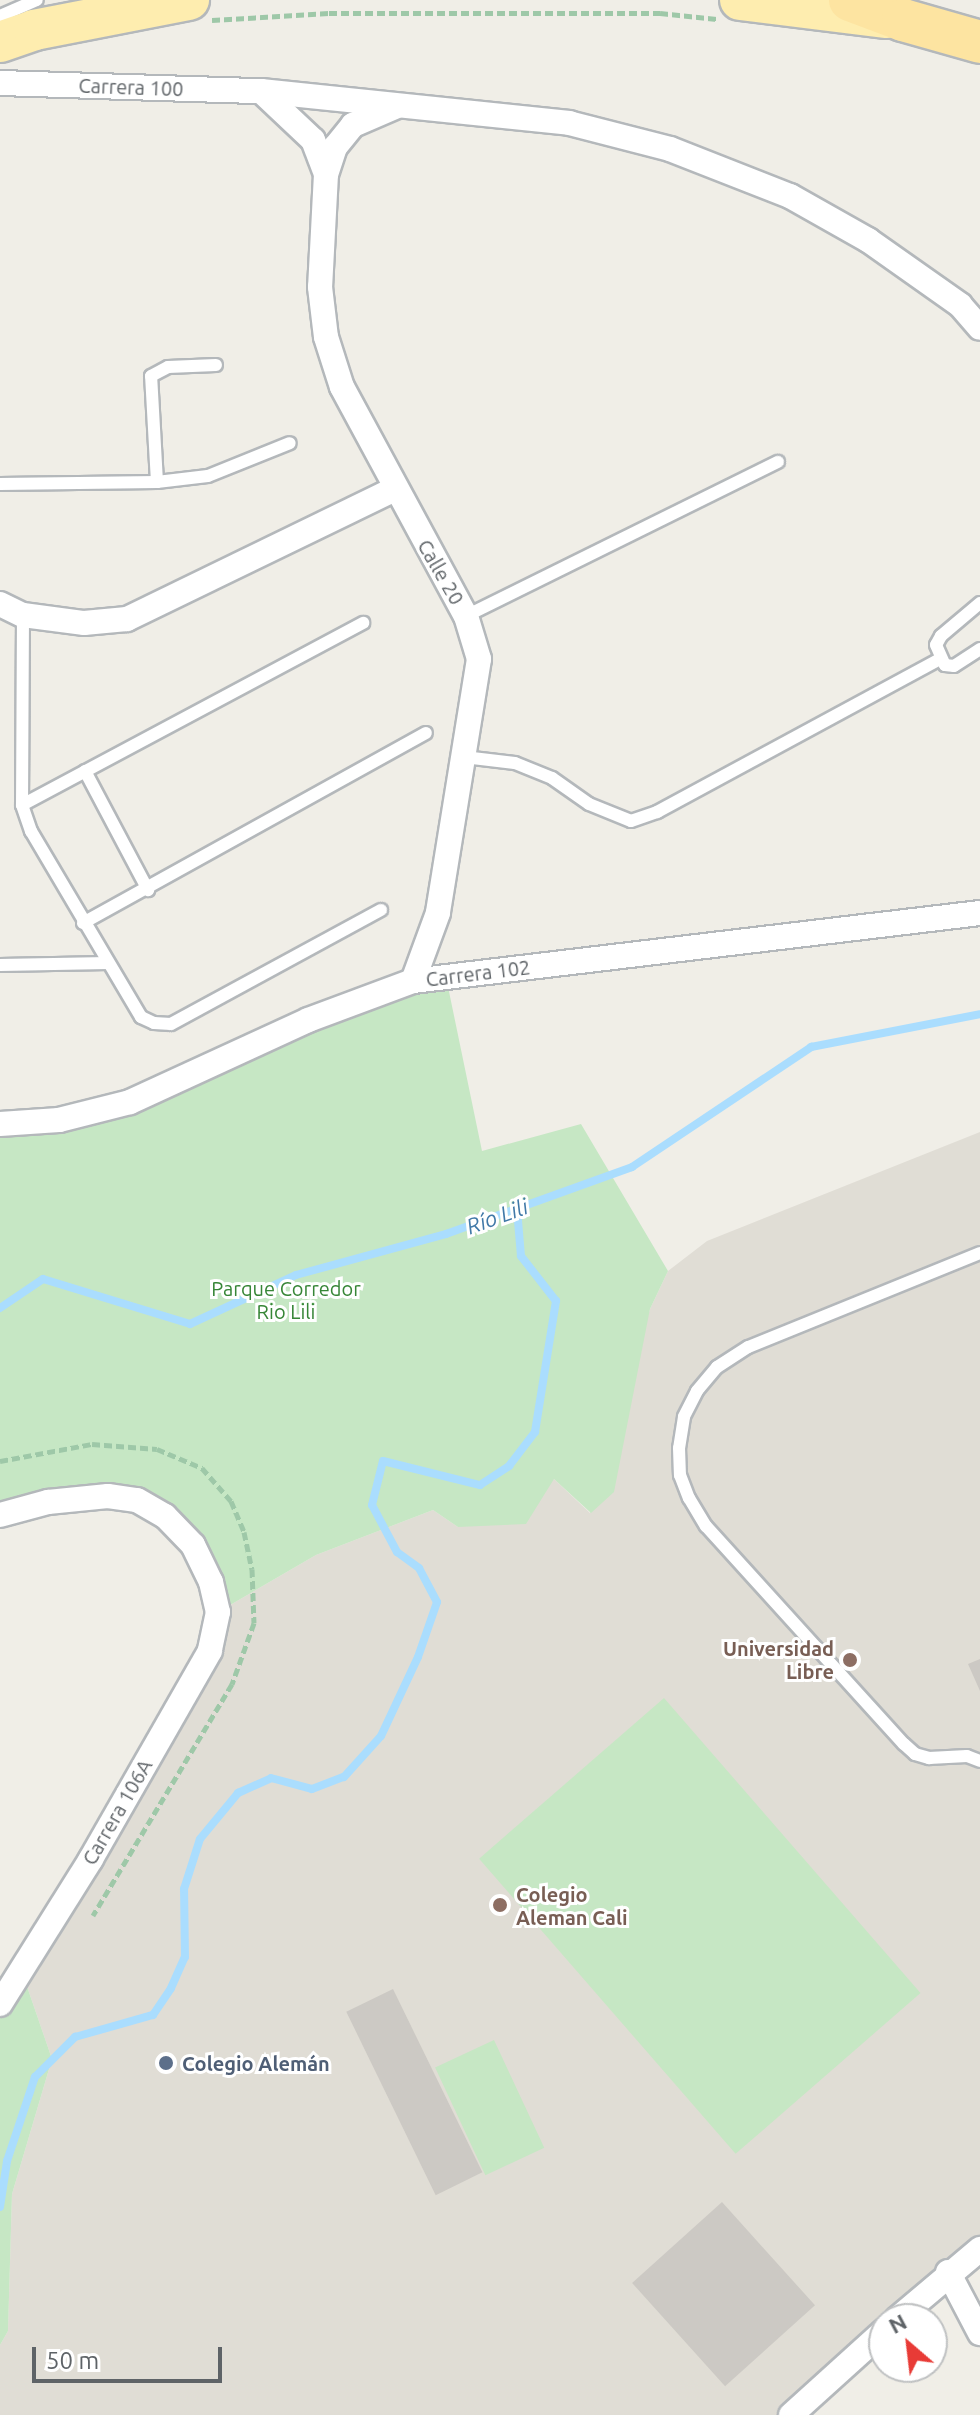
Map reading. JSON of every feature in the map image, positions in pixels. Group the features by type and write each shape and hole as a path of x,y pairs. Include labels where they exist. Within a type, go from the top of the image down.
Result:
{"highway":[{"path":"850,0 903,20 980,42"}],"main road":[{"path":"18,22 198,10"},
{"path":"731,10 903,20"}],"street":[{"name":"Carrera 100","path":"0,83 261,91 569,123 670,149 790,196 868,240 960,305 980,328"},
{"name":"Calle 20","path":"261,91 313,140 326,174"},
{"name":"Calle 20","path":"405,104 353,125 335,147 326,174 320,287 326,337 342,387 466,616 479,659 438,913 413,981"},
{"path":"0,604 23,615 84,623 127,619 395,489"},
{"name":"Carrera 102","path":"0,1124 59,1120 130,1102 308,1020 413,981 980,913"},
{"name":"Carrera 106A","path":"0,1515 48,1502 108,1496 137,1500 165,1516 193,1545 211,1582 218,1612 210,1651 91,1859 0,2004"},
{"path":"914,2303 948,2272 980,2249"},
{"path":"948,2272 980,2333"},
{"path":"791,2415 868,2345"}],"lane":[{"path":"157,482 151,376 168,367 216,365"},
{"path":"0,484 157,482 208,476 290,443"},
{"path":"466,616 778,462"},
{"path":"980,603 941,636 936,645 945,665 954,666 980,649"},
{"path":"23,615 22,805 31,831 141,1017 154,1023 171,1024 381,910"},
{"path":"22,805 363,623"},
{"path":"464,757 515,763 552,778 589,804 631,821 657,812 940,659"},
{"path":"83,923 148,890 426,733"},
{"path":"85,771 148,890"},
{"path":"0,965 108,963"},
{"path":"980,1253 748,1347 717,1367 697,1391 684,1417 679,1448 680,1475 706,1526 904,1744 915,1754 929,1758 967,1756 980,1761"}],"path":[{"path":"198,10 329,13 660,13 731,10"},
{"path":"0,1461 92,1444 157,1449 202,1468 231,1501 244,1532 252,1569 254,1623 232,1684 93,1915"}],"shaded area":[{"name":"Colegio Aleman Cali","path":"980,1132 980,2249 916,2303 868,2303 868,2345 791,2415 0,2415 0,2345 8,2331 12,2194 52,2059 21,1969 218,1612 316,1555 433,1510 458,1527 554,1479 590,1513 650,1309 668,1271 707,1241"}],"green space":[{"name":"Parque Corredor Rio Lili","path":"446,977 482,1151 581,1124 668,1271 650,1309 614,1492 591,1513 554,1479 526,1524 458,1527 433,1510 316,1555 218,1612 211,1582 137,1500 0,1515 0,1124 59,1120"},
{"path":"664,1698 921,1993 736,2154 479,1859"},
{"path":"21,1969 52,2059 12,2194 8,2331 0,2345 0,2004"},
{"path":"494,2040 544,2148 485,2175 435,2067"}],"building":[{"path":"980,1659 980,1691 968,1664"},
{"path":"393,1989 482,2172 436,2195 346,2012"},
{"path":"722,2202 815,2305 725,2386 632,2283"}],"waterway":[{"name":"Río Lili","path":"0,1308 43,1279 190,1324 296,1275 446,1234 632,1167 811,1047 980,1014"},
{"path":"0,2207 7,2161 35,2077 75,2037 153,2015 171,1988 185,1957 184,1889 200,1839 238,1793 271,1778 312,1789 344,1777 381,1736 418,1657 437,1602 419,1568 397,1552 372,1505 383,1461 480,1485 509,1466 535,1432 556,1301 521,1256 517,1209"}],"place":[{"name":"Universidad Libre","path":"850,1660"},
{"name":"Colegio Aleman Cali","path":"500,1905"},
{"name":"Colegio Alemán","path":"166,2063"}]}
